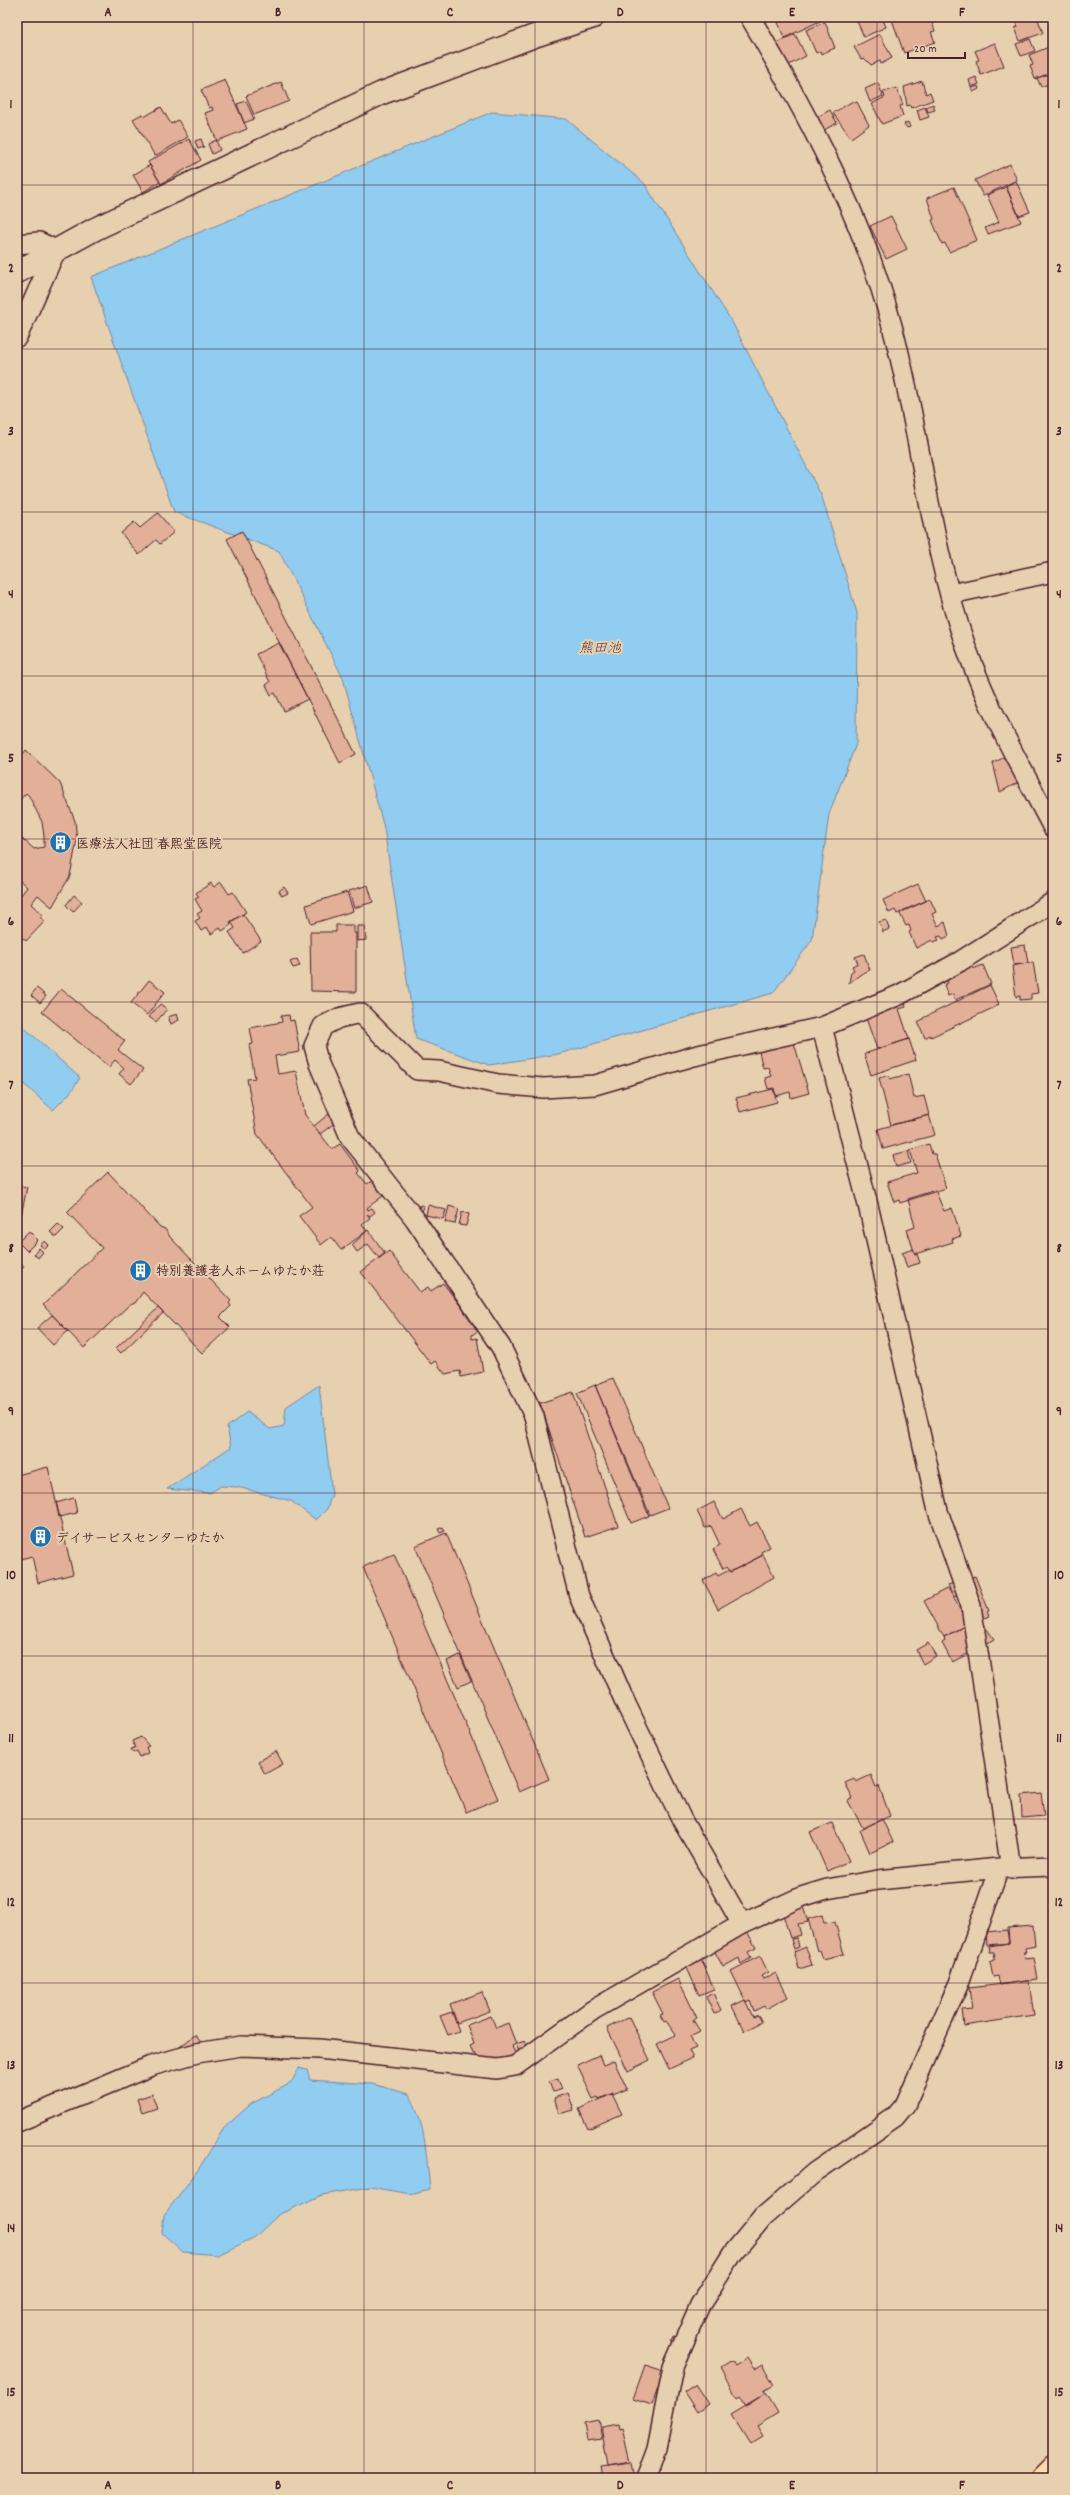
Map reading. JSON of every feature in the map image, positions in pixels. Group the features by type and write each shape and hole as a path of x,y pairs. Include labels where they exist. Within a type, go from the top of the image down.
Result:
{"main road":[{"path":"1042,2478 1053,2467"}],"street":[{"path":"17,272 95,229 382,93 537,35 593,17"},
{"path":"750,17 827,152 860,227 882,291 905,378 951,594 966,646 992,708 1053,828"},
{"path":"17,244 39,242 56,250"},
{"path":"17,337 56,250"},
{"path":"951,594 1053,572"},
{"path":"742,1924 682,1820 625,1702 579,1596 534,1416 501,1347 415,1219 350,1137 319,1064 314,1046 323,1026 339,1018 360,1013 417,1070 439,1071 498,1084 543,1088 595,1085 694,1056 822,1027 899,995 959,962 1053,902"},
{"path":"646,2478 657,2448 674,2367 700,2305 733,2253 763,2217 815,2172 895,2117 905,2105 959,1983 1005,1868 971,1606 938,1511 868,1205 822,1027"},
{"path":"17,2122 151,2066 197,2053 241,2046 319,2049 497,2069 515,2066 592,2010 742,1924 801,1897 827,1889 878,1880 1005,1868 1053,1866"}],"water":[{"name":"熊田池","path":"492,112 566,119 644,183 732,322 822,497 857,613 856,744 829,814 812,940 773,993 558,1054 489,1065 416,1039 384,828 343,678 279,551 174,512 91,277"},
{"path":"17,1021 80,1078 70,1093 53,1110 17,1078"},
{"path":"319,1385 332,1494 327,1509 316,1520 291,1501 237,1487 221,1486 210,1493 167,1489 231,1447 227,1427 247,1412 270,1429 284,1426 286,1407"},
{"path":"299,2068 307,2070 310,2080 372,2084 409,2094 415,2105 422,2128 430,2189 410,2194 370,2187 322,2195 278,2215 255,2237 218,2255 183,2252 162,2233 164,2215 198,2170 224,2128 251,2104 291,2083"}],"building":[{"path":"765,17 776,17 767,21"},
{"path":"789,17 821,17 822,20 784,38 778,22"},
{"path":"858,17 882,17 886,27 864,37 857,21 859,20"},
{"path":"891,17 925,17 926,21 931,19 935,31 931,32 935,42 904,53"},
{"path":"1037,17 1043,33 1020,41 1015,28 1018,27 1015,18"},
{"path":"825,22 835,48 821,54 820,51 816,53 806,30"},
{"path":"795,34 806,56 785,67 776,43"},
{"path":"880,34 892,58 881,64 880,61 871,65 864,58 861,59 854,47"},
{"path":"1030,39 1035,51 1021,56 1016,44"},
{"path":"995,43 1004,66 981,75 976,61 979,60 975,51"},
{"path":"1049,47 1053,58 1053,72 1035,79 1030,66 1033,65 1029,55"},
{"path":"1052,73 1053,82 1041,87 1037,78"},
{"path":"976,77 979,84 971,87 969,80"},
{"path":"225,80 247,129 217,141 205,113 213,110 212,107 209,108 201,90"},
{"path":"922,81 926,94 930,92 933,100 911,108 910,105 907,106 904,87"},
{"path":"281,82 289,101 254,115 246,96"},
{"path":"878,83 883,96 870,102 865,89"},
{"path":"978,86 979,89 973,92 972,88"},
{"path":"897,88 903,105 900,106 903,116 882,124 872,104 885,97 883,92"},
{"path":"246,101 254,119 244,123 237,104"},
{"path":"853,101 854,103 857,102 869,125 851,138 833,113"},
{"path":"933,104 935,110 928,112 926,107"},
{"path":"161,107 171,124 178,120 188,137 155,156 133,119 142,114 144,117"},
{"path":"925,107 929,117 920,120 917,110"},
{"path":"830,110 837,123 824,130 817,117"},
{"path":"908,122 910,127 907,128 904,124"},
{"path":"189,139 201,160 161,184 148,162"},
{"path":"201,139 204,147 198,149 195,141"},
{"path":"216,140 220,150 212,154 208,144"},
{"path":"1010,164 1017,180 983,196 975,180"},
{"path":"150,165 160,182 143,192 133,175"},
{"path":"1016,181 1030,212 1019,216 1006,186"},
{"path":"954,187 977,240 949,252 945,243 942,244 932,220 934,219 927,198"},
{"path":"1006,187 1021,222 988,234 985,228 999,222 987,195"},
{"path":"891,216 907,249 886,259 870,226"},
{"path":"158,513 174,532 160,544 156,540 139,555 121,533 134,522 140,528"},
{"path":"242,531 356,754 340,763 227,539"},
{"path":"279,643 308,699 284,711 275,693 271,695 266,685 270,682 256,654"},
{"name":"医療法人社団 春熙堂医院","path":"17,743 23,748 20,751 23,754 26,750 60,783 75,821 77,840 70,876 52,907 38,895 31,904 43,915 40,917 45,921 26,941 17,933 17,891 21,895 27,887 17,878 17,834 34,849 44,847 44,836 42,822 29,796 26,793 17,803"},
{"path":"1007,756 1019,782 1000,792 993,763"},
{"path":"221,882 229,894 233,892 246,912 230,922 231,925 222,931 220,928 211,934 207,927 201,931 195,921 200,918 197,914 202,911 195,899 199,897 196,893 211,883 214,887"},
{"path":"918,884 926,901 897,914 895,910 889,913 883,900"},
{"path":"368,885 373,902 354,908 349,891"},
{"path":"284,887 288,893 282,896 279,891"},
{"path":"347,892 353,911 311,924 306,905"},
{"path":"74,895 82,902 73,912 66,905"},
{"path":"930,899 936,912 932,914 938,926 945,922 949,936 943,939 941,936 937,937 939,940 933,942 932,940 916,948 909,932 911,931 909,925 906,926 900,914 902,911"},
{"path":"243,914 261,941 243,953 229,932 235,928 231,922"},
{"path":"886,920 889,929 883,932 879,922"},
{"path":"336,925 354,925 354,933 356,933 356,992 311,991 310,932 336,932"},
{"path":"357,926 365,926 366,940 357,941"},
{"path":"1025,945 1028,963 1014,965 1011,947"},
{"path":"964,951 973,969 983,965 991,984 955,1000 953,994 948,996 944,985 948,983 938,961"},
{"path":"864,954 870,970 861,974 849,983 851,972 854,970 852,966 858,963 855,957"},
{"path":"297,959 300,966 293,968 290,962"},
{"path":"1033,962 1038,993 1031,994 1031,999 1020,1000 1020,996 1016,997 1012,966"},
{"path":"149,980 165,992 147,1015 131,1003"},
{"path":"899,985 906,1007 899,1009 909,1039 877,1049 862,1007 878,998 876,993"},
{"path":"990,985 999,1004 931,1037 930,1035 925,1038 918,1022 923,1018"},
{"path":"37,988 46,996 40,1003 31,995"},
{"path":"61,989 125,1041 118,1050 143,1070 131,1084 119,1074 124,1068 115,1060 109,1067 42,1012"},
{"path":"160,1004 167,1009 156,1022 149,1017"},
{"path":"177,1014 179,1020 171,1024 168,1017"},
{"path":"289,1015 290,1021 294,1020 300,1052 275,1056 278,1074 296,1071 305,1115 332,1149 340,1144 360,1171 358,1173 367,1184 372,1181 383,1196 367,1208 368,1210 372,1208 375,1212 370,1216 367,1214 370,1218 362,1224 367,1231 341,1250 331,1237 321,1245 299,1216 312,1207 257,1134 247,1079 255,1078 249,1045 253,1044 250,1028 282,1022 281,1016"},
{"path":"909,1039 916,1060 871,1075 864,1054"},
{"path":"794,1043 809,1093 791,1098 790,1092 776,1096 774,1088 768,1089 765,1078 771,1076 768,1067 763,1068 759,1052"},
{"path":"908,1074 914,1098 924,1096 929,1115 891,1125 879,1078 889,1075 890,1079"},
{"path":"773,1089 777,1102 740,1112 736,1098"},
{"path":"330,1113 336,1122 320,1134 314,1126"},
{"path":"929,1115 935,1135 883,1149 878,1129"},
{"path":"929,1144 932,1154 935,1154 946,1188 900,1203 899,1200 894,1202 887,1182 917,1173 910,1150"},
{"path":"908,1151 911,1163 896,1167 893,1155"},
{"name":"特別養護老人ホームゆたか荘","path":"108,1172 160,1227 165,1229 170,1237 231,1301 229,1303 231,1306 220,1317 230,1327 202,1353 143,1292 135,1303 128,1306 84,1348 43,1305 102,1248 67,1212"},
{"path":"17,1185 27,1187 21,1216 17,1215"},
{"path":"935,1190 944,1211 952,1208 961,1236 952,1239 953,1242 915,1254 907,1230 915,1227 908,1199"},
{"path":"420,1205 424,1206 421,1215 417,1214"},
{"path":"428,1205 446,1210 443,1219 426,1215"},
{"path":"449,1206 459,1209 455,1224 445,1222"},
{"path":"462,1212 469,1214 466,1226 459,1225"},
{"path":"58,1224 64,1229 56,1237 50,1232"},
{"path":"368,1230 385,1253 379,1258 368,1244 357,1252 352,1245"},
{"path":"29,1231 38,1240 27,1251 18,1242"},
{"path":"45,1241 49,1245 45,1249 40,1245"},
{"path":"39,1248 43,1252 38,1258 34,1254"},
{"path":"913,1249 915,1254 917,1254 920,1263 907,1267 902,1253"},
{"path":"389,1251 420,1292 428,1287 431,1291 443,1283 479,1330 472,1335 472,1339 477,1338 483,1372 461,1377 460,1371 445,1374 435,1361 431,1364 361,1272"},
{"path":"17,1256 24,1267 17,1272"},
{"path":"158,1308 163,1313 121,1353 116,1348"},
{"path":"52,1315 68,1331 53,1345 37,1328"},
{"path":"613,1378 668,1508 650,1515 595,1385"},
{"path":"595,1385 649,1516 631,1523 577,1393"},
{"path":"573,1392 618,1526 585,1537 540,1403"},
{"name":"デイサービスセンターゆたか","path":"48,1467 73,1574 38,1583 32,1556 17,1560 17,1475"},
{"path":"74,1498 77,1513 59,1517 56,1503"},
{"path":"714,1502 723,1519 741,1509 750,1526 757,1522 770,1547 761,1552 763,1555 730,1572 726,1567 723,1569 713,1549 720,1545 711,1526 705,1528 697,1511"},
{"path":"443,1527 445,1531 440,1533 438,1529"},
{"path":"446,1533 549,1779 519,1792 415,1546"},
{"path":"394,1554 498,1799 466,1812 363,1567"},
{"path":"763,1555 774,1577 718,1609 703,1580 716,1573 718,1576 729,1570 730,1572"},
{"path":"975,1576 989,1611 987,1612 989,1616 982,1619 964,1593 954,1597 948,1585"},
{"path":"948,1588 968,1624 944,1637 924,1601"},
{"path":"979,1618 994,1639 978,1649 970,1658 968,1654 952,1662 942,1643 945,1641 944,1637"},
{"path":"928,1643 936,1656 923,1664 916,1650"},
{"path":"460,1655 471,1681 458,1687 447,1661"},
{"path":"141,1737 149,1746 146,1747 148,1753 140,1757 137,1751 133,1753 131,1749 135,1748 132,1741"},
{"path":"276,1751 283,1764 265,1774 258,1761"},
{"path":"871,1775 876,1787 879,1786 890,1816 863,1828 848,1801 853,1798 845,1783 854,1779 856,1782"},
{"path":"1041,1793 1044,1816 1022,1818 1021,1795"},
{"path":"1050,1793 1053,1793 1053,1826"},
{"path":"882,1819 893,1842 870,1853 860,1830"},
{"path":"832,1823 849,1861 827,1871 810,1832"},
{"path":"803,1907 808,1922 798,1924 801,1935 790,1938 783,1914"},
{"path":"822,1915 824,1923 835,1922 844,1954 823,1959 820,1950 817,1951 808,1919"},
{"path":"1033,1926 1035,1946 1026,1948 1027,1952 1024,1952 1025,1959 1034,1958 1038,1979 1000,1985 998,1976 993,1977 990,1962 995,1960 994,1952 990,1952 989,1946 1009,1943 1008,1928"},
{"path":"1007,1930 1009,1943 987,1945 986,1932"},
{"path":"748,1933 756,1948 748,1952 751,1958 741,1964 739,1958 723,1967 714,1950"},
{"path":"797,1938 799,1947 794,1949 791,1939"},
{"path":"806,1947 812,1965 799,1969 794,1952"},
{"path":"699,1954 714,1989 699,1995 684,1961"},
{"path":"760,1956 768,1972 761,1976 763,1979 776,1973 788,1997 766,2009 764,2006 754,2011 750,2000 746,2002 731,1971"},
{"path":"678,1979 697,2018 693,2020 700,2031 690,2036 696,2048 689,2051 693,2058 669,2069 657,2044 676,2035 666,2021 664,2022 660,2015 663,2014 652,1992"},
{"path":"1029,1981 1034,2015 964,2026 962,2010 972,2009 969,1988"},
{"path":"482,1992 490,2011 457,2023 450,2004"},
{"path":"713,1993 721,2010 714,2014 706,1997"},
{"path":"745,2000 753,2017 758,2015 762,2022 744,2031 732,2006"},
{"path":"452,2012 459,2031 448,2035 440,2016"},
{"path":"491,2016 496,2028 508,2023 516,2044 512,2046 520,2066 479,2062 475,2053 473,2054 470,2046 474,2044 467,2025"},
{"path":"629,2017 650,2060 628,2071 607,2028"},
{"path":"195,2035 206,2048 172,2053"},
{"path":"525,2041 533,2063 524,2066 516,2044"},
{"path":"599,2055 603,2065 614,2061 627,2089 613,2095 613,2093 599,2099 598,2097 593,2099 577,2065"},
{"path":"558,2079 562,2089 553,2092 549,2082"},
{"path":"568,2093 574,2110 559,2114 554,2098"},
{"path":"152,2094 157,2108 142,2113 137,2099"},
{"path":"612,2094 622,2114 588,2129 579,2109"},
{"path":"673,2336 677,2338 675,2343 671,2341"},
{"path":"747,2358 754,2369 762,2364 774,2385 764,2391 766,2393 746,2406 740,2396 737,2398 721,2368 732,2361 735,2366"},
{"path":"645,2365 664,2371 652,2405 633,2399"},
{"path":"696,2384 709,2404 697,2412 684,2392"},
{"path":"766,2393 778,2413 757,2426 763,2436 750,2444 731,2414"},
{"path":"598,2420 602,2439 587,2441 584,2423"},
{"path":"618,2424 619,2429 622,2428 630,2462 608,2466 601,2427"},
{"path":"631,2463 634,2478 603,2478 601,2467"}],"place":[{"name":"医療法人社団 春熙堂医院","path":"60,843"},
{"name":"特別養護老人ホームゆたか荘","path":"141,1270"},
{"name":"デイサービスセンターゆたか","path":"41,1537"}]}
